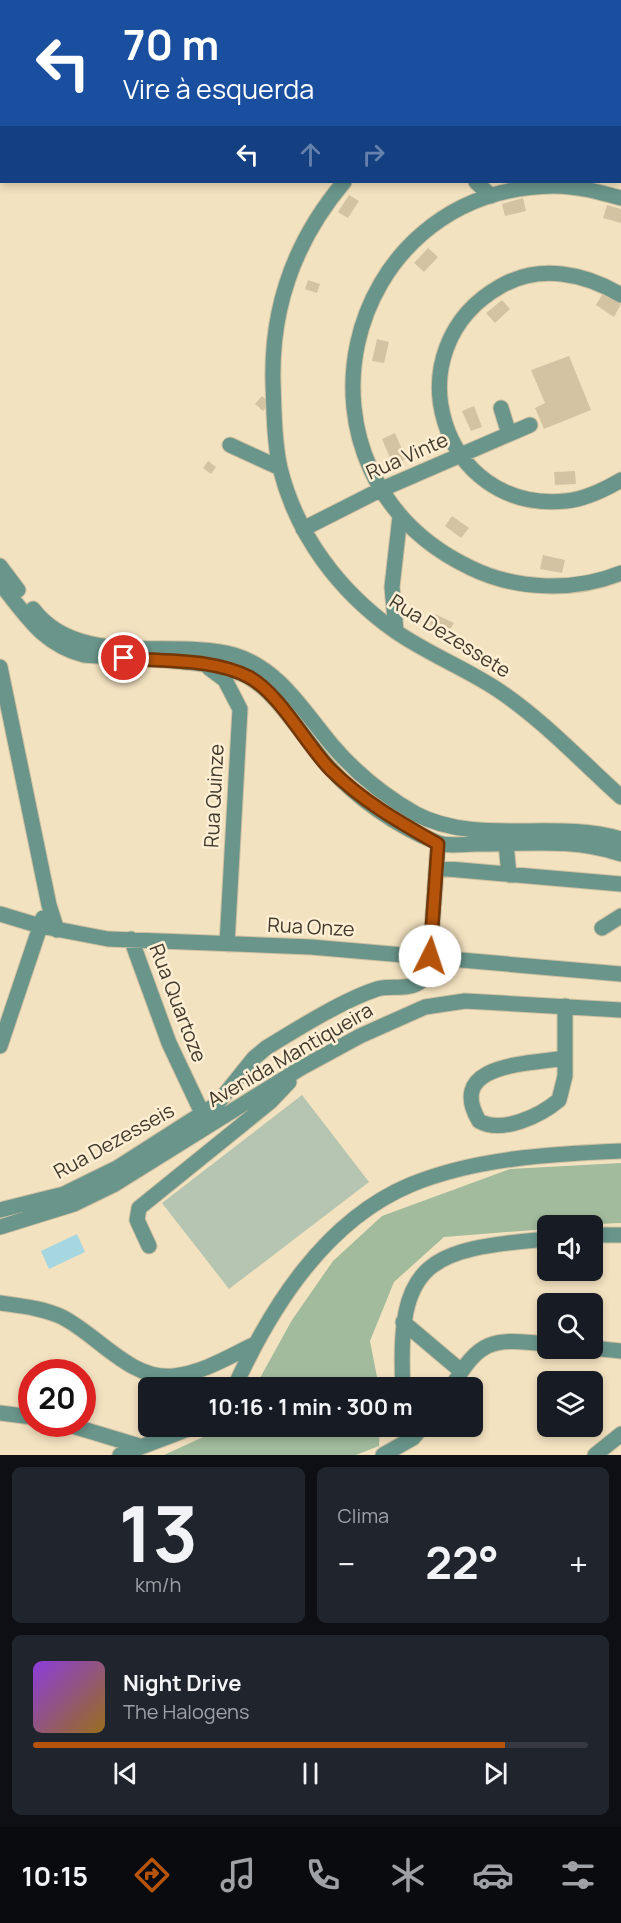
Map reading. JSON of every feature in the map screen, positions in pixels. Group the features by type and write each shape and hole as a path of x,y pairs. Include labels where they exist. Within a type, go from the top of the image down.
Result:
{"street":[{"name":"Rua Dezessete","path":"343,183 313,225 291,269 278,310 273,366 274,420 280,468 303,529 323,564 341,584 396,631 496,689 522,708 621,797"},
{"path":"477,183 491,196"},
{"path":"621,198 589,190 556,186 523,188 491,196 457,210 427,229 401,254 385,276 364,316 354,351 351,387 354,422 364,457 380,490 400,516 424,540 451,559 481,573 513,582 546,586 580,584 621,573"},
{"path":"621,295 599,282 570,274 540,273 511,280 484,295 463,316 447,342 439,370 439,400 446,429 461,456 482,477 508,492 537,501 567,501 596,494 621,480"},
{"path":"501,408 509,434"},
{"name":"Rua Vinte","path":"303,529 380,490 530,425"},
{"path":"230,445 280,468"},
{"path":"396,631 392,587 400,516"},
{"path":"0,566 39,617 58,631 77,639 98,645 211,650 257,664 277,679 334,747 360,773 416,814 461,829 580,830 621,838"},
{"path":"0,583 34,625 51,642 65,650 84,655 204,665 237,672 250,678 266,690 329,767 354,791 384,813 438,844 580,844 621,854"},
{"path":"204,665 225,680 240,709 250,696 266,690"},
{"path":"0,667 49,905 57,930"},
{"name":"Rua Quinze","path":"227,944 240,709"},
{"name":"Rua Dezesseis","path":"0,1210 42,1202 86,1185 203,1115 227,1094 243,1071 266,1048 366,994 388,987 416,985 427,974 430,956 438,844"},
{"path":"506,844 509,875"},
{"path":"436,868 621,884"},
{"path":"0,1046 49,905"},
{"name":"Rua Onze","path":"0,914 57,930 108,939 430,956 621,974"},
{"path":"602,928 621,916"},
{"name":"Rua Quartoze","path":"131,939 170,1044 203,1115"},
{"name":"Avenida Mantiqueira","path":"0,1227 64,1208 114,1184 301,1068 360,1036 425,1007 465,1000 621,1010"},
{"path":"565,1006 565,1058 564,1090 559,1100 551,1107 496,1126 479,1121 471,1099 476,1081 482,1075 494,1070 565,1058"},
{"path":"150,1246 136,1220 139,1208 270,1102 301,1068"},
{"path":"239,1377 255,1344 293,1282 316,1253 383,1198 438,1176 509,1160 621,1151"},
{"path":"603,1235 621,1235"},
{"path":"403,1377 403,1322 409,1296 418,1279 433,1264 454,1253 480,1246 537,1240"},
{"path":"0,1303 42,1310 62,1317 137,1368 156,1375 173,1377 190,1373 255,1344"},
{"path":"403,1322 461,1371"},
{"path":"457,1377 470,1357 486,1345 504,1342 537,1344"},
{"path":"603,1349 621,1351"},
{"path":"225,1358 235,1377"},
{"path":"0,1413 18,1415"},
{"path":"96,1433 139,1446"},
{"path":"120,1455 165,1437"},
{"path":"383,1455 414,1437"},
{"path":"595,1455 618,1440"}],"green space":[{"path":"302,1095 369,1182 229,1289 162,1203"},
{"path":"621,1163 621,1223 603,1224 603,1215 537,1215 537,1230 444,1237 394,1282 370,1341 377,1377 261,1377 292,1320 333,1261 382,1216 510,1169"},
{"path":"203,1437 379,1437 379,1446 356,1455 164,1455"}],"water":[{"path":"77,1234 85,1252 49,1269 41,1251"}],"building":[{"path":"349,195 359,201 348,218 338,212"},
{"path":"523,198 526,211 505,216 502,204"},
{"path":"607,205 621,209 621,223 603,218"},
{"path":"428,248 438,257 424,272 414,263"},
{"path":"308,280 320,284 317,293 305,289"},
{"path":"603,293 621,304 614,317 596,305"},
{"path":"502,300 510,309 495,323 486,313"},
{"path":"377,339 389,342 384,363 372,361"},
{"path":"569,356 591,410 544,429 535,408 545,403 531,370"},
{"path":"262,396 270,403 263,411 255,404"},
{"path":"474,406 482,427 471,431 462,411"},
{"path":"395,433 406,459 393,465 382,439"},
{"path":"208,461 216,467 211,474 203,468"},
{"path":"575,471 576,484 555,485 554,472"},
{"path":"452,516 469,528 461,538 445,526"},
{"path":"543,555 565,560 562,573 540,569"},
{"path":"435,614 454,623 447,634 429,624"}],"route":[{"path":"124,658 223,668 250,678 266,690 329,767 354,791 384,813 438,844 430,956"}]}
